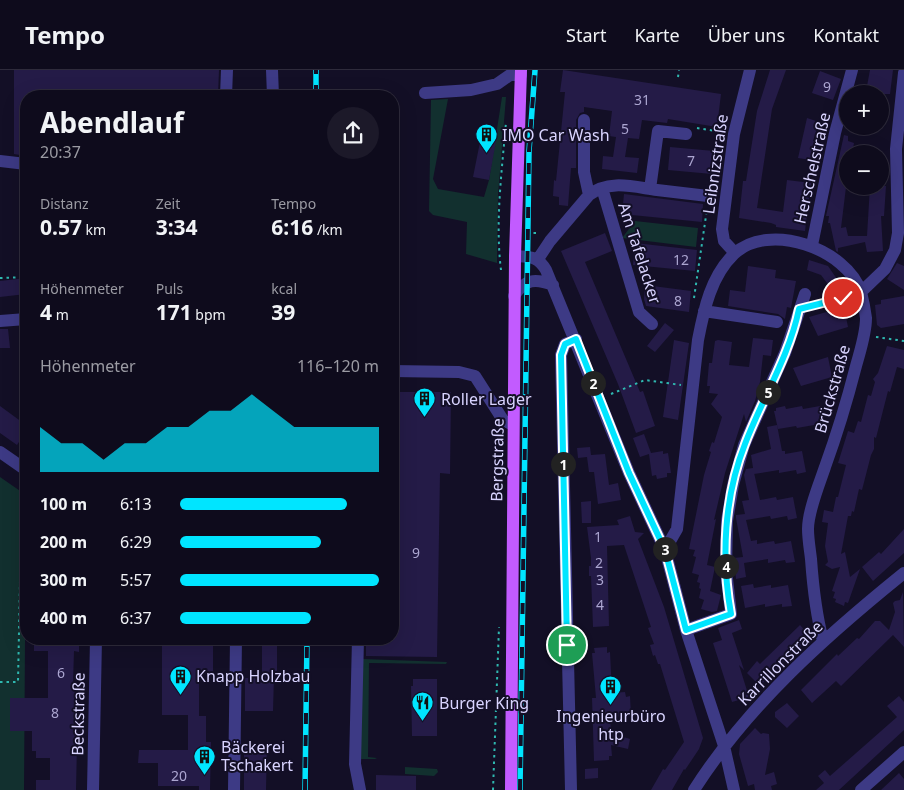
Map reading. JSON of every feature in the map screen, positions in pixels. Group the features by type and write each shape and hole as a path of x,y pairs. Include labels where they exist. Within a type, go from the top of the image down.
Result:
{"main road":[{"name":"Bergstraße","path":"511,790 514,256 521,72"}],"street":[{"path":"226,90 227,70"},
{"path":"272,70 273,90"},
{"name":"Leibnizstraße","path":"735,253 724,241 722,229 734,134 750,70"},
{"name":"Herschelstraße","path":"812,245 835,133 852,70"},
{"path":"425,93 471,90 497,84 510,75 521,72"},
{"path":"861,292 885,268 895,250 898,233 896,149 904,72"},
{"path":"584,120 584,172 589,196"},
{"name":"Am Tafelacker","path":"650,189 658,131 691,131"},
{"path":"0,161 20,163"},
{"name":"Am Tafelacker","path":"538,259 550,241 589,196 602,188 613,185 640,186 650,189 708,196"},
{"name":"Am Tafelacker","path":"602,188 639,312 652,324"},
{"name":"Brückstraße","path":"735,253 757,242 796,242 812,245 840,262 854,277 861,292 866,318 864,335 842,419 818,486 808,528 815,605 823,641"},
{"path":"665,550 677,529 693,386 704,311 714,281 735,253"},
{"path":"514,256 534,257 538,259 546,270 576,339 629,473 665,550 686,630 724,746 734,790"},
{"path":"514,296 522,285 531,280 540,280 553,284"},
{"path":"686,630 731,614 726,570 726,530 733,485 744,445 796,324 805,294"},
{"path":"704,311 777,322"},
{"path":"0,321 20,319"},
{"path":"570,790 561,355 565,344 576,339"},
{"path":"399,371 459,372 476,376 503,420 513,425"},
{"path":"0,452 20,464"},
{"name":"Karrillonstraße","path":"694,790 724,746 757,708 823,641 904,573"},
{"name":"Beckstraße","path":"93,790 96,645"},
{"path":"234,790 236,645"},
{"path":"358,645 355,764 360,790"},
{"path":"861,790 904,752"}],"path":[{"path":"678,77 679,70"},
{"path":"502,273 500,257 501,188 506,122"},
{"path":"691,131 734,134"},
{"path":"694,299 708,196"},
{"path":"0,278 20,277"},
{"path":"799,309 861,292"},
{"path":"864,335 904,341"},
{"path":"600,399 645,380 693,386"},
{"path":"0,682 18,682 20,557"}],"green space":[{"path":"502,97 506,97 498,195 497,263 466,254 467,222 433,215 429,211 431,100 448,99 433,179 438,189 484,197 489,180"},
{"path":"635,221 698,228 696,247 622,238"},
{"path":"0,477 20,491 20,645 25,645 24,790 0,790"},
{"path":"362,659 447,662 446,664 369,663 368,757 377,758 375,759 360,759"},
{"path":"405,767 437,769 438,772 434,776 405,774"}],"building":[{"path":"14,70 219,70 218,90 20,90 20,155 14,154"},
{"path":"563,70 721,94 717,127 668,119 667,123 642,120 639,139 628,138 625,157 639,158 637,173 602,169 603,156 613,157 616,137 609,136 612,111 584,107 584,112 580,113 576,120 576,168 571,168 568,206 559,205 559,197 553,196 565,92 560,92"},
{"path":"770,70 786,70 772,109 757,208 783,212 787,180 811,183 805,231 776,227 776,225 771,223 739,218 743,181 746,181 757,111"},
{"path":"870,70 893,70 890,94 889,85 867,85"},
{"path":"820,71 841,79 833,100 812,93"},
{"path":"807,118 819,122 813,141 820,142 817,161 798,158"},
{"name":"IMO Car Wash","path":"483,127 498,130 489,180 473,177"},
{"path":"844,135 848,136 848,141 854,143 854,145 842,145"},
{"path":"670,147 714,151 712,174 668,170"},
{"path":"839,158 839,195 845,195 841,228 846,227 848,236 867,236 869,195 885,195 884,216 881,216 883,251 867,252 865,242 838,248 838,252 836,251 830,223 828,223 829,216 826,216"},
{"path":"624,194 703,204 702,222 622,214"},
{"path":"605,233 612,251 585,262 640,392 643,391 655,426 636,433 618,384 561,251"},
{"path":"635,243 697,250 695,271 633,265"},
{"path":"809,260 828,266 839,282 830,287 821,275 807,270"},
{"path":"897,263 904,266 904,290 887,279"},
{"path":"748,266 776,270 775,278 796,281 791,308 787,307 785,319 778,314 728,306 730,290 745,292"},
{"path":"20,279 20,295 0,297 0,281"},
{"path":"645,285 691,291 689,312 646,306 644,299"},
{"path":"904,296 904,324 881,328 877,325 875,305 881,304 881,300"},
{"path":"844,307 848,327 818,336 809,317"},
{"path":"665,323 674,330 655,352 647,346"},
{"path":"0,329 8,329 10,348 0,348"},
{"path":"753,338 773,340 771,356 763,355 760,382 755,401 746,422 744,414 725,473 714,520 716,519 707,565 715,567 710,591 721,595 717,611 712,612 701,609 704,600 699,598 701,589 699,588 700,583 697,582 699,575 692,573 696,557 693,556 695,550 689,549 704,475 711,452 709,451 712,442 714,443 722,417 711,404 718,394 709,393 710,386 707,386 709,363 712,363 715,341 718,340 732,342 729,365 749,367"},
{"path":"674,340 689,343 678,420 663,417"},
{"path":"887,346 904,350 904,369 897,367 890,392 888,391 876,438 874,437 874,449 862,490 859,489 854,512 852,511 851,516 848,516 841,554 845,552 850,577 860,569 848,603 845,602 844,606 835,602 836,599 833,598 835,592 832,591 840,567 832,569 825,565 828,562 825,546 828,523 822,522 824,510 833,512 836,497 838,497 846,465 838,463 848,431 854,433 858,421 861,422 868,395 871,396 875,382 873,379 878,373"},
{"path":"828,357 832,377 801,386 793,368"},
{"path":"400,392 451,392 450,474 440,473 437,657 366,656 366,645 399,645"},
{"path":"0,406 20,421 20,440 17,445 0,433"},
{"path":"785,406 786,409 802,406 803,409 820,406 824,427 814,428 814,425 778,429 774,411 776,411 776,408"},
{"path":"777,425 782,451 785,451 785,454 802,451 806,472 797,474 796,470 779,473 779,470 754,474 751,455 771,449 767,427"},
{"path":"644,434 651,453 663,451 663,454 668,453 671,473 667,473 667,477 657,479 656,475 652,476 649,454 640,457 633,438"},
{"path":"590,447 591,455 605,454 609,485 618,483 621,500 598,504 594,472 589,472 587,457 578,458 577,448"},
{"path":"753,468 760,500 776,497 777,500 793,497 797,518 788,520 787,516 771,519 770,516 746,520 751,541 757,540 757,544 774,541 775,544 791,541 795,562 786,563 785,560 768,563 768,559 744,563 746,577 736,579 734,558 743,557 736,515 745,514 742,501 749,500 744,475 746,469"},
{"path":"591,501 591,523 582,523 581,502"},
{"path":"630,516 635,532 644,533 638,539 664,607 703,738 699,749 684,769 672,790 651,790 663,769 665,770 684,742 660,664 658,664 655,655 653,656 650,645 654,644 648,628 651,627 624,545 607,546 609,626 593,627 591,576 589,576 591,558 587,527 619,525 617,520"},
{"path":"904,529 904,553 873,581 862,567 879,552 881,554"},
{"path":"753,584 754,588 788,585 792,606 782,607 782,604 765,607 765,604 745,608 741,586"},
{"path":"903,592 904,647 893,635 841,686 836,681 812,703 801,690 837,654 838,656 857,638 859,639 875,621 880,621 889,630 895,612 893,603 900,600"},
{"path":"739,620 742,629 732,633 744,670 739,665 749,697 732,702 713,643 722,640 718,628"},
{"path":"800,625 811,637 788,658 789,662 784,662 760,686 747,673 757,661 760,664"},
{"path":"34,645 79,645 79,652 74,651 73,683 75,683 75,699 78,699 76,790 36,790 36,780 50,780 50,758 36,758 36,751 32,751 32,731 10,731 10,698 48,698 48,651 34,651"},
{"path":"162,645 213,646 213,674 199,674 199,716 206,716 206,742 211,742 210,790 199,790 199,786 158,786 158,763 138,763 139,750 188,750 188,715 162,715"},
{"path":"262,645 277,645 277,676 274,676 273,711 245,711 245,678 262,678"},
{"path":"607,647 607,653 610,652 612,693 625,692 626,697 630,696 631,716 610,717 611,733 630,739 628,749 611,745 612,756 609,756 609,760 594,761 592,698 596,698 592,653 595,653 594,648"},
{"path":"413,679 437,679 437,736 412,736 411,686 413,686"},
{"path":"899,696 904,702 904,730 839,790 816,790 824,783 818,776 825,770 830,776 897,717 887,706"},
{"path":"787,703 799,716 787,728 775,717 775,712"},
{"path":"755,728 761,734 769,734 770,749 765,775 774,772 777,784 771,786 772,790 755,790 754,784 748,786 739,754 740,744"},
{"path":"244,745 267,745 266,790 244,790"},
{"path":"598,768 598,778 585,779 585,769"},
{"path":"899,773 904,779 904,790 881,790"},
{"path":"376,775 416,776 416,790 376,790"}],"railway":[{"path":"316,70 316,90"},
{"path":"520,790 529,151 535,70"},
{"path":"305,790 307,645"}],"place":[{"name":"IMO Car Wash","path":"486,154"},
{"name":"Roller Lager","path":"425,418"},
{"name":"Knapp Holzbau","path":"180,695"},
{"name":"Ingenieurbüro htp","path":"611,706"},
{"name":"Burger King","path":"423,722"},
{"name":"Bäckerei Tschakert","path":"205,775"}],"route":[{"path":"567,645 561,355 565,344 576,339 629,473 665,550 686,630 731,614 726,570 726,521 733,485 744,445 768,393 796,324 799,309 843,298"}]}
